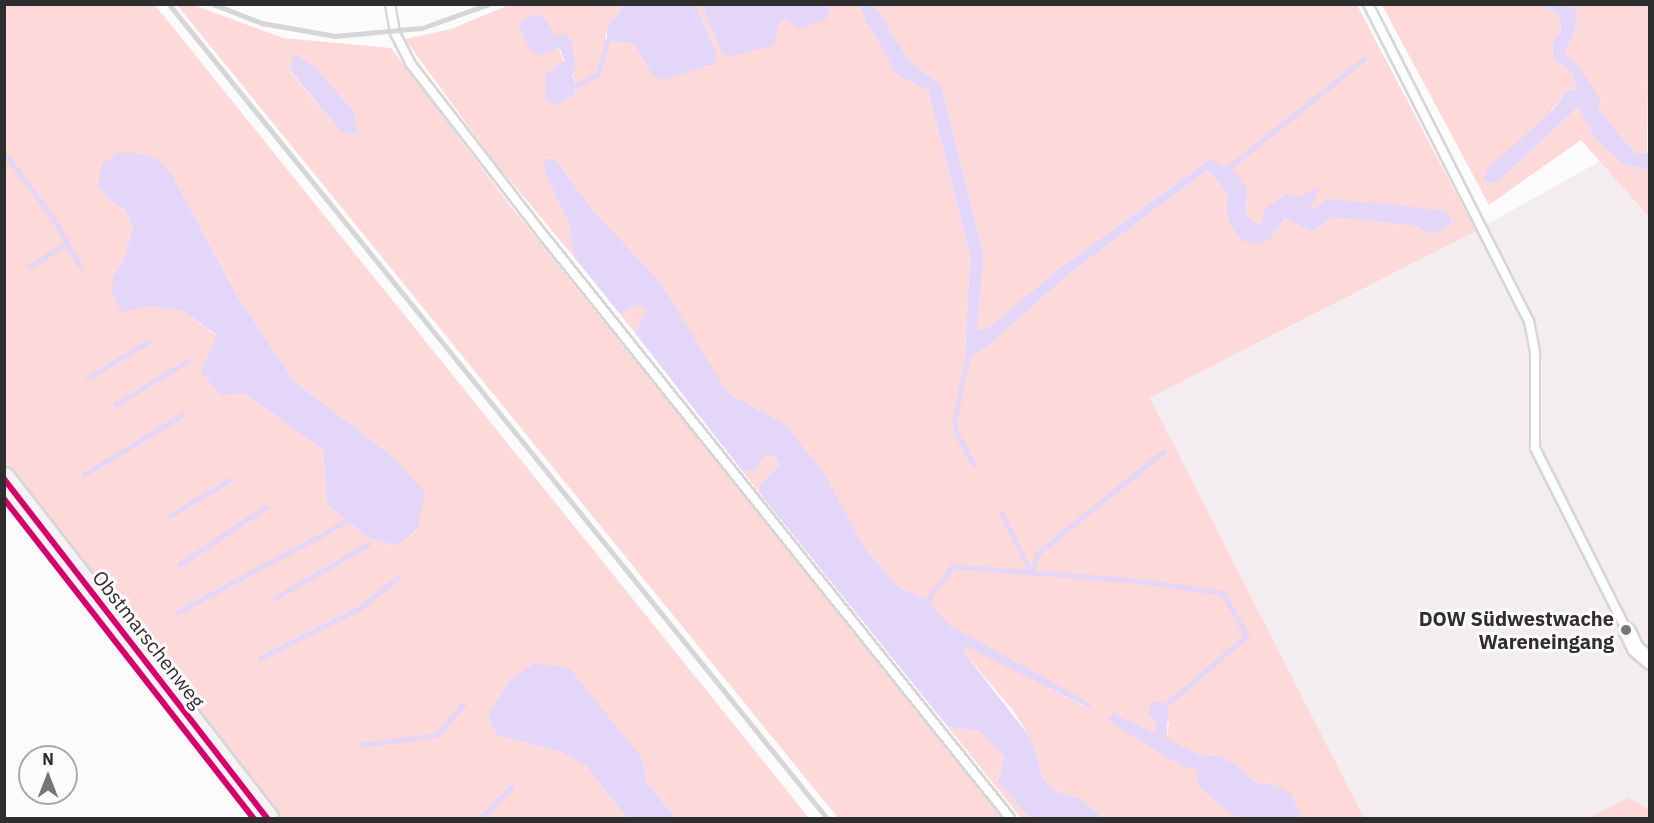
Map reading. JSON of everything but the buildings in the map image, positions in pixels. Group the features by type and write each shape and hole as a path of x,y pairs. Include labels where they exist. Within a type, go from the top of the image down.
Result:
{"main road":[{"name":"Obstmarschenweg","path":"4,479 267,819"}],"street":[{"path":"1627,631 1635,648 1650,661"}],"lane":[{"path":"390,4 395,33 410,63 543,235 1010,819"},
{"path":"1368,4 1529,321 1535,353 1535,448 1627,631"}],"shaded area":[{"path":"5,5 155,5 809,818 676,818 647,783 642,758 510,679 488,716 496,735 561,752 586,766 627,818 281,818 5,465","holes":["173,177 238,297 294,381 392,456 418,530 397,546 369,538 327,505 323,450 244,393 217,336 182,311 148,306 113,277 124,259 133,227 124,209 110,201"]},
{"path":"177,5 194,5 283,38 391,48 509,204 1003,818 838,818","holes":["294,55 313,65 354,111 358,134 342,133 290,71"]},
{"path":"509,5 620,5 621,11 607,27 603,57 597,73 577,84 546,19 540,55 559,48 573,96 577,85 598,73 605,58 607,41 634,44 652,75 717,55 696,5 702,5 721,52 784,19 827,18 830,5 858,5 896,75 928,90 970,256 965,354 988,346 1068,275 1208,170 1228,194 1226,209 1241,240 1272,237 1285,218 1311,232 1332,217 1415,226 1431,235 1453,223 1446,211 1326,199 1316,208 1309,207 1261,226 1246,216 1247,189 1235,173 1210,159 1060,268 986,331 977,330 984,255 941,84 910,62 874,5 1357,5 1476,231 1150,398 1364,818 1302,818 1274,785 1254,782 1237,765 1220,756 1199,755 1167,738 1169,722 1156,724 1154,733 1113,713 1197,770 1227,812 1241,818 1104,818 1079,798 1055,791 1043,779 1033,743 1015,713 963,651 965,645 1091,710 951,626 927,600 896,585 864,547 826,478 785,424 728,393 556,160 544,171 569,224 574,257 492,159 405,39 451,29"},
{"path":"620,5 696,5 717,55 714,64 664,80 652,75 634,44 607,41 607,27 621,11"},
{"path":"702,5 830,5 827,18 801,29 784,19 778,23 775,45 729,57 721,52"},
{"path":"858,5 874,5 910,62 941,84 984,255 977,330 986,330 1060,268 1210,159 1235,172 1247,189 1246,216 1261,226 1265,208 1286,194 1301,197 1315,188 1319,190 1310,207 1316,208 1326,199 1397,205 1446,211 1453,223 1431,235 1415,226 1332,217 1311,232 1285,218 1272,237 1258,245 1241,240 1230,224 1226,209 1228,194 1208,170 1068,275 988,346 974,355 965,354 970,256 928,90 896,75"},
{"path":"1382,5 1541,5 1559,15 1561,31 1552,42 1553,58 1571,72 1577,89 1566,91 1497,183 1578,107 1594,137 1622,164 1649,170 1649,217 1581,140 1489,205"},
{"path":"1541,5 1573,5 1576,9 1577,25 1565,53 1584,74 1601,100 1598,109 1636,154 1649,153 1649,170 1622,164 1594,137 1578,107 1497,183 1483,181 1488,168 1552,111 1566,91 1577,89 1571,72 1553,58 1552,42 1561,31 1559,15"},
{"path":"1573,5 1649,5 1647,155 1636,154 1598,109 1601,100 1565,53 1577,25"},
{"path":"536,14 546,19 555,36 565,34 571,39 576,67 572,75 577,85 573,96 554,105 545,100 545,74 564,61 560,48 540,56 530,50 520,29 520,21"},
{"path":"294,54 313,65 354,111 358,134 342,133 290,70"},
{"path":"132,152 158,159 173,177 238,297 294,381 392,456 425,492 418,529 397,546 369,538 327,505 323,450 244,393 220,395 201,371 217,335 182,311 148,306 121,312 112,294 113,277 124,259 133,227 124,209 110,201 98,184 102,164 117,153"},
{"path":"545,159 556,160 595,213 659,281 728,393 785,424 825,475 864,547 896,585 927,600 951,626 1090,703 1092,710 966,646 963,651 1032,740 1043,779 1055,791 1079,798 1104,818 1030,818 998,782 1004,757 980,731 948,727 760,494 759,486 780,464 776,457 766,455 755,470 743,472 635,333 647,309 638,305 620,314 574,257 569,224 544,171"},
{"path":"1600,161 1649,217 1649,818 1364,818 1150,398 1461,239"},
{"path":"638,305 647,309 635,333 620,314"},
{"path":"766,455 776,457 780,464 759,486 760,494 743,472 755,470"},
{"path":"535,663 570,669 642,758 647,783 676,818 627,818 586,766 561,752 496,735 488,716 510,679"},
{"path":"1152,701 1168,704 1167,738 1199,755 1220,756 1237,765 1254,782 1274,785 1290,793 1302,818 1241,818 1227,812 1197,784 1197,770 1181,766 1107,720 1113,713 1154,733 1156,724 1148,712"},
{"path":"948,727 980,731 1004,757 998,782 1030,818 1021,818"},
{"path":"1628,798 1649,809 1649,818 1588,818"}],"waterway":[{"path":"577,85 598,74 607,41"},
{"path":"1227,169 1364,59"},
{"path":"8,157 53,218 81,267"},
{"path":"29,267 67,243"},
{"path":"88,378 149,341"},
{"path":"970,349 955,419 956,432 974,464"},
{"path":"115,405 187,361"},
{"path":"84,475 182,415"},
{"path":"1002,514 1031,572 1038,553 1163,452"},
{"path":"169,516 230,480"},
{"path":"179,565 266,507"},
{"path":"178,612 347,521"},
{"path":"276,598 368,544"},
{"path":"927,600 953,566 1140,581 1223,593 1247,636 1168,704"},
{"path":"260,658 360,608 398,577"},
{"path":"361,745 436,735 464,704"},
{"path":"480,818 512,786"}],"railway":[{"path":"169,4 827,818"},
{"path":"213,4 262,23 335,36 422,28 489,4"}],"cycle path":[{"path":"4,479 267,818"},
{"path":"4,499 253,818"}],"place":[{"name":"DOW Südwestwache Wareneingang","path":"1626,630"}]}
